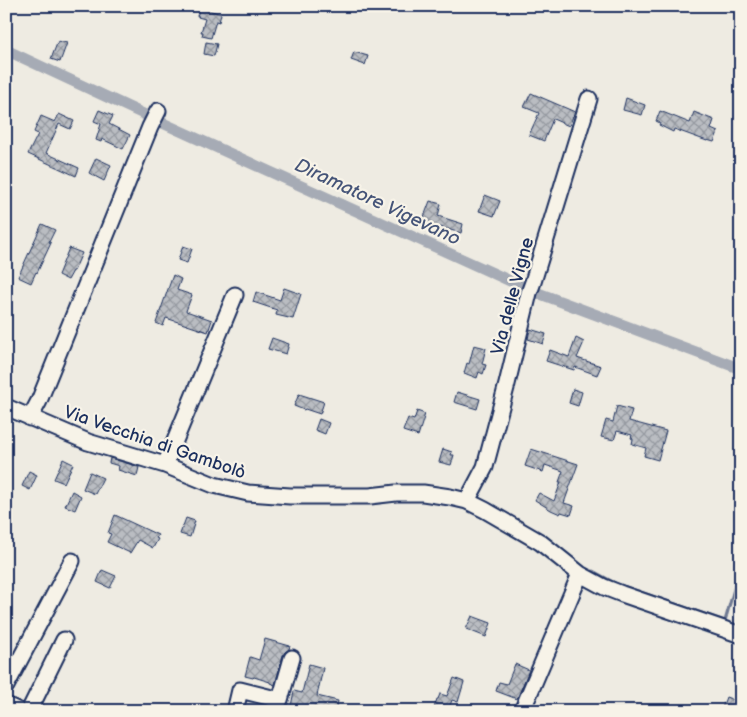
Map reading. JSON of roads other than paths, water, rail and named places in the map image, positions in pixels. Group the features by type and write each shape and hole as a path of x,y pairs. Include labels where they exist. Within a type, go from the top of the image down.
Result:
{"street":[{"name":"Via delle Vigne","path":"466,501 486,467 531,288 589,99"},
{"path":"30,418 158,111"},
{"path":"165,465 235,295"},
{"name":"Via Vecchia di Gambolò","path":"6,407 88,442 165,465 214,485 248,493 290,496 370,496 396,493 423,493 466,501 540,542 580,574 604,586 741,635"},
{"path":"6,686 72,561"},
{"path":"522,711 580,574"},
{"path":"29,711 64,640"},
{"path":"236,707 240,690 280,700 292,658"},
{"path":"6,705 19,711"}],"waterway":[{"name":"Diramatore Vigevano","path":"6,50 530,290 741,369"},
{"path":"589,572 593,571 617,584 725,621 741,564"}]}
